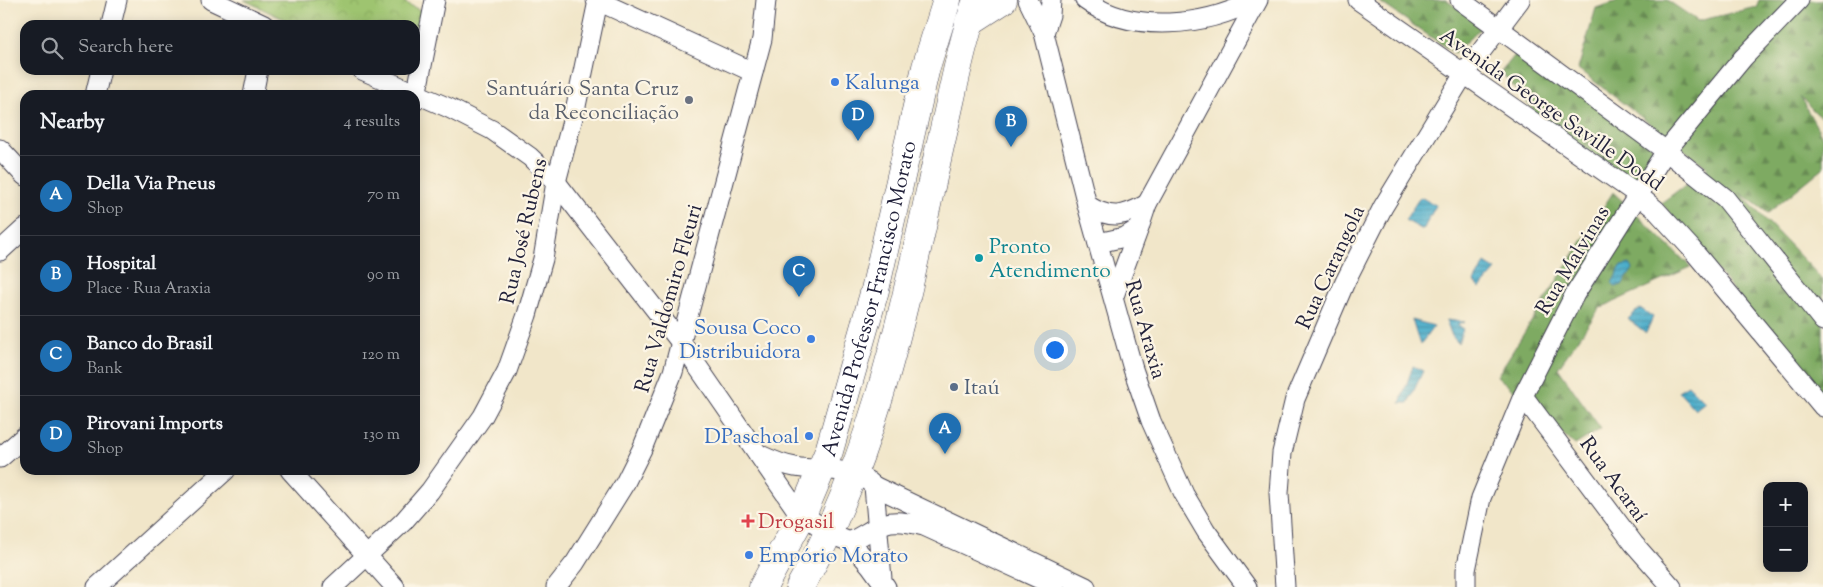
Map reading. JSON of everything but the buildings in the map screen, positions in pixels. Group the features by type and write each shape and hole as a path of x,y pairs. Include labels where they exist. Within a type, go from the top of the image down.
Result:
{"highway":[{"name":"Avenida Professor Francisco Morato","path":"763,587 802,515 823,469 875,290 926,67 947,0"},
{"path":"973,11 1003,0"},
{"name":"Avenida Professor Francisco Morato","path":"800,587 840,538 865,480 880,397 896,340 957,65 973,11"}],"street":[{"path":"112,20 117,0"},
{"path":"211,0 253,20"},
{"path":"418,90 435,0"},
{"name":"Rua Valdomiro Fleuri","path":"556,587 575,563 625,483 663,399 682,344 762,39 766,0"},
{"name":"Rua Araxia","path":"1028,0 1044,33 1087,205 1133,369 1151,421 1184,494 1206,531 1247,587"},
{"name":"Rua Araxia","path":"1044,33 1050,15 1051,0"},
{"path":"1085,0 1107,13 1145,22 1172,22 1222,14 1257,0"},
{"path":"1114,296 1147,204 1257,0"},
{"name":"Avenida George Saville Dodd","path":"1358,0 1638,195 1690,247 1823,407"},
{"name":"Avenida George Saville Dodd","path":"1460,0 1666,151 1724,198 1823,321"},
{"name":"Rua Carangola","path":"1285,587 1279,493 1282,453 1295,399 1345,282 1383,207 1464,74 1520,0"},
{"name":"Rua Malvinas","path":"1466,587 1466,570 1481,498 1523,396 1572,301 1666,151 1744,58 1799,0"},
{"path":"597,1 753,72"},
{"name":"Rua José Rubens","path":"332,587 403,522 430,492 496,395 527,315 543,259 556,182 576,106 597,1"},
{"path":"1222,14 1235,41"},
{"path":"96,90 100,75"},
{"path":"254,90 257,75"},
{"path":"372,75 401,90"},
{"path":"420,99 449,108 492,130 530,157 556,182 682,344 784,494 802,515 840,538 884,583"},
{"path":"0,149 20,171"},
{"path":"1087,205 1105,214 1121,215 1147,204"},
{"path":"1098,243 1125,237 1139,228"},
{"path":"0,251 20,233"},
{"name":"Rua Acaraí","path":"1523,396 1634,544 1672,587"},
{"path":"0,458 20,440"},
{"path":"758,454 779,464 823,469 865,480 1086,587"},
{"path":"97,587 220,475"},
{"path":"294,475 395,587"},
{"path":"865,480 876,525 884,583"},
{"path":"840,538 890,521 904,521 924,526 1056,587"}],"green space":[{"path":"244,0 401,0 423,12 420,24 420,20 286,20"},
{"path":"1377,0 1446,0 1483,26 1454,53"},
{"path":"1621,0 1667,0 1698,21 1756,7 1759,0 1823,0 1823,120 1800,97 1823,138 1823,168 1768,213 1739,192 1823,280 1823,398 1661,203 1708,168 1578,69 1596,8"},
{"path":"1520,49 1657,150 1633,179 1547,126 1501,72"},
{"path":"1613,192 1691,267 1600,308 1558,368 1601,429 1575,445 1497,376"}],"water":[{"path":"1420,197 1436,205 1423,230 1405,220"},
{"path":"1485,263 1496,270 1480,288 1474,282"},
{"path":"1630,264 1633,269 1622,285 1615,287 1612,283 1621,266"},
{"path":"1640,308 1653,317 1646,333 1628,319"},
{"path":"1412,320 1434,326 1420,345"},
{"path":"1446,320 1465,322 1457,325 1463,329 1458,343 1452,336"},
{"path":"1413,366 1423,371 1408,403 1400,403"},
{"path":"1688,385 1705,402 1695,410 1678,391"}],"place":[{"name":"Kalunga","path":"835,82"},
{"name":"Santuário Santa Cruz da Reconciliação","path":"689,100"},
{"name":"Pirovani Imports","path":"858,141"},
{"name":"Hospital","path":"1011,147"},
{"name":"Pronto Atendimento","path":"979,258"},
{"name":"Banco do Brasil","path":"799,297"},
{"name":"Sousa Coco Distribuidora","path":"811,339"},
{"name":"Itaú","path":"954,387"},
{"name":"DPaschoal","path":"809,436"},
{"name":"Della Via Pneus","path":"945,454"},
{"name":"Drogasil","path":"748,521"},
{"name":"Empório Morato","path":"749,555"}]}
